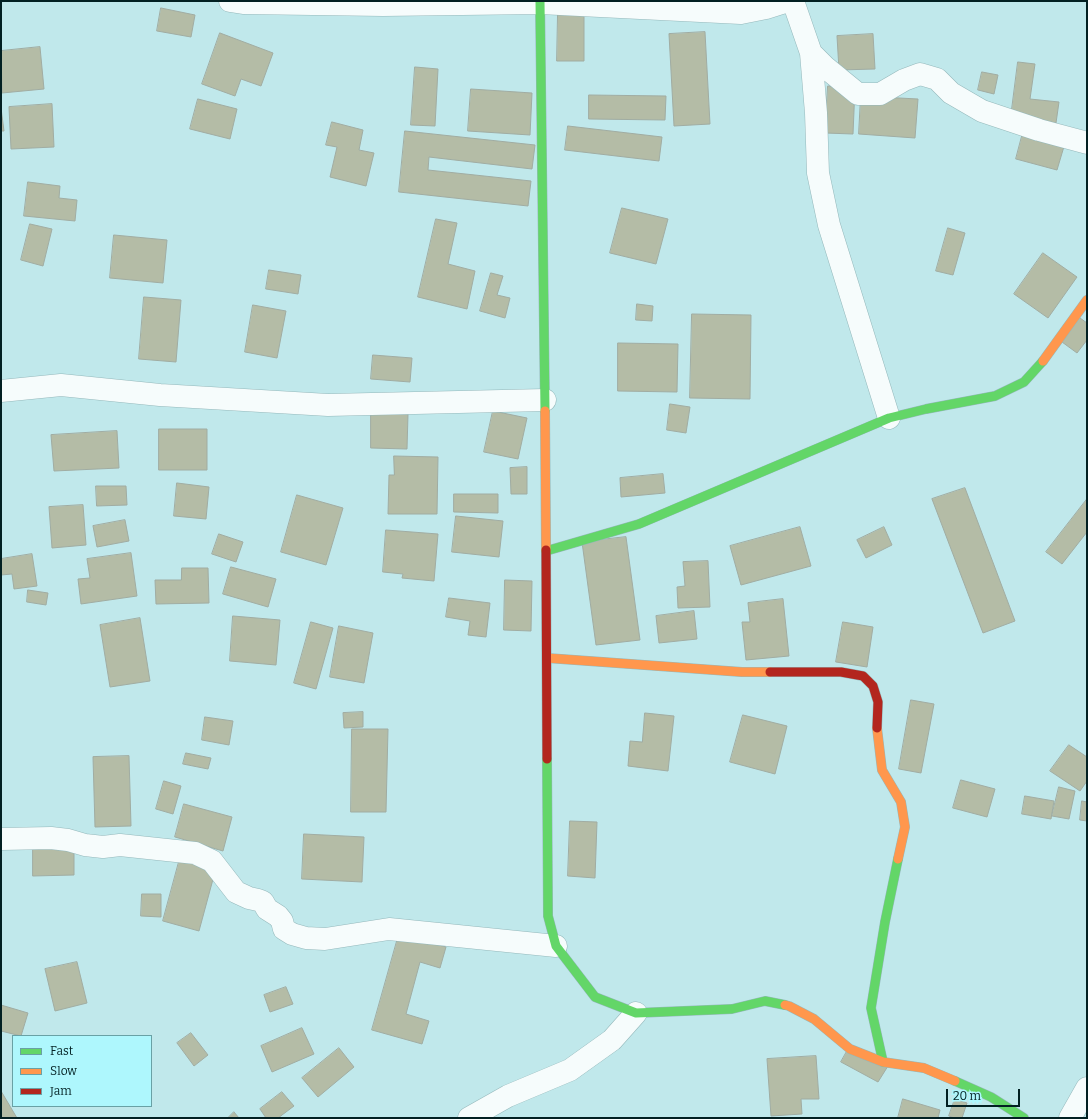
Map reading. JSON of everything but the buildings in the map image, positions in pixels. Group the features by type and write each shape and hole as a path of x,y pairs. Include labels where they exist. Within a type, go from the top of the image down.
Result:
{"street":[{"path":"230,1 243,3 383,5 540,2 741,13 766,8 788,1"},
{"path":"793,1 811,53 816,113 818,173 829,225 889,418"},
{"path":"540,2 545,400 548,916 556,946 595,997 636,1013 732,1009 765,1001 789,1006 814,1019 850,1048 883,1062 924,1068 991,1097 1024,1118"},
{"path":"811,53 825,67 858,94 880,94 904,80 920,74 937,79 951,93 982,112 1087,143"},
{"path":"546,551 639,524 889,418 926,409 995,396 1024,382 1044,360 1087,300"},
{"path":"1,391 61,385 160,395 328,405 545,400"},
{"path":"547,658 742,672 841,672 863,676 873,686 878,702 877,733 882,770 901,802 905,827 885,922 871,1008 883,1062"},
{"path":"1,839 51,838 103,847 120,846 195,852 212,861 236,892 263,902 267,909 282,921 284,929 292,934 306,938 325,939 389,929 556,946"},
{"path":"469,1118 508,1096 570,1070 612,1040 636,1013"},
{"path":"1070,1118 1087,1088"}],"traffic: fast":[{"path":"540,1 545,411"},
{"path":"546,551 639,524 889,418 926,409 995,396 1024,382 1043,361"},
{"path":"547,759 548,916 556,946 595,997 636,1013 732,1009 765,1001 785,1005"},
{"path":"883,1062 871,1008 885,922 898,859"},
{"path":"955,1081 991,1097 1024,1118"}],"traffic: slow":[{"path":"1043,361 1087,300"},
{"path":"545,411 546,550"},
{"path":"547,658 742,672 770,672"},
{"path":"877,728 882,770 901,802 905,827 898,859"},
{"path":"785,1005 814,1019 850,1049 883,1062 924,1068 955,1081"}],"traffic: jam":[{"path":"546,550 547,759"},
{"path":"770,672 841,672 863,676 873,686 878,702 877,728"}]}
